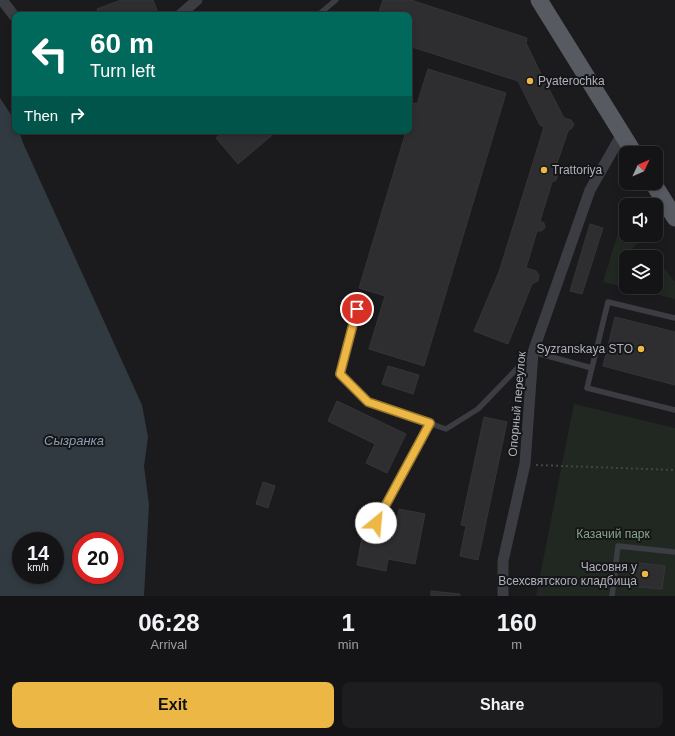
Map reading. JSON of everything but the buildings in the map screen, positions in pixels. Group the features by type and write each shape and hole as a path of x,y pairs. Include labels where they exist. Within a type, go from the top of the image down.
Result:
{"main road":[{"path":"539,0 630,146"},
{"path":"657,190 675,218"}],"street":[{"path":"2,0 12,13"},
{"path":"183,12 197,0"},
{"name":"Опорный переулок","path":"503,596 503,561 525,464 533,352 590,190 622,134"}],"lane":[{"path":"322,12 336,0"},
{"path":"675,318 608,302 587,388 675,410"},
{"path":"357,309 340,374 368,402 446,429 478,409 533,352 592,368"},
{"path":"376,523 430,423"},
{"path":"612,596 618,546 675,552"}],"path":[{"path":"525,464 675,470"}],"green space":[{"path":"619,229 619,242 639,242 630,250 619,250 619,286 603,282"},
{"path":"663,267 675,282 675,299 654,294 663,294"},
{"name":"Казачий парк","path":"574,404 675,428 675,596 536,596"}],"water":[{"name":"Сызранка","path":"0,98 12,116 12,134 20,134 142,405 148,437 144,466 149,505 144,596 0,596"}],"place":[{"name":"Pyaterochka","path":"530,81"},
{"name":"Trattoriya","path":"544,170"},
{"name":"Syzranskaya STO","path":"641,349"},
{"name":"Часовня у Всехсвятского кладбища","path":"645,574"}],"route":[{"path":"357,309 340,374 368,402 430,423 376,523"}]}
